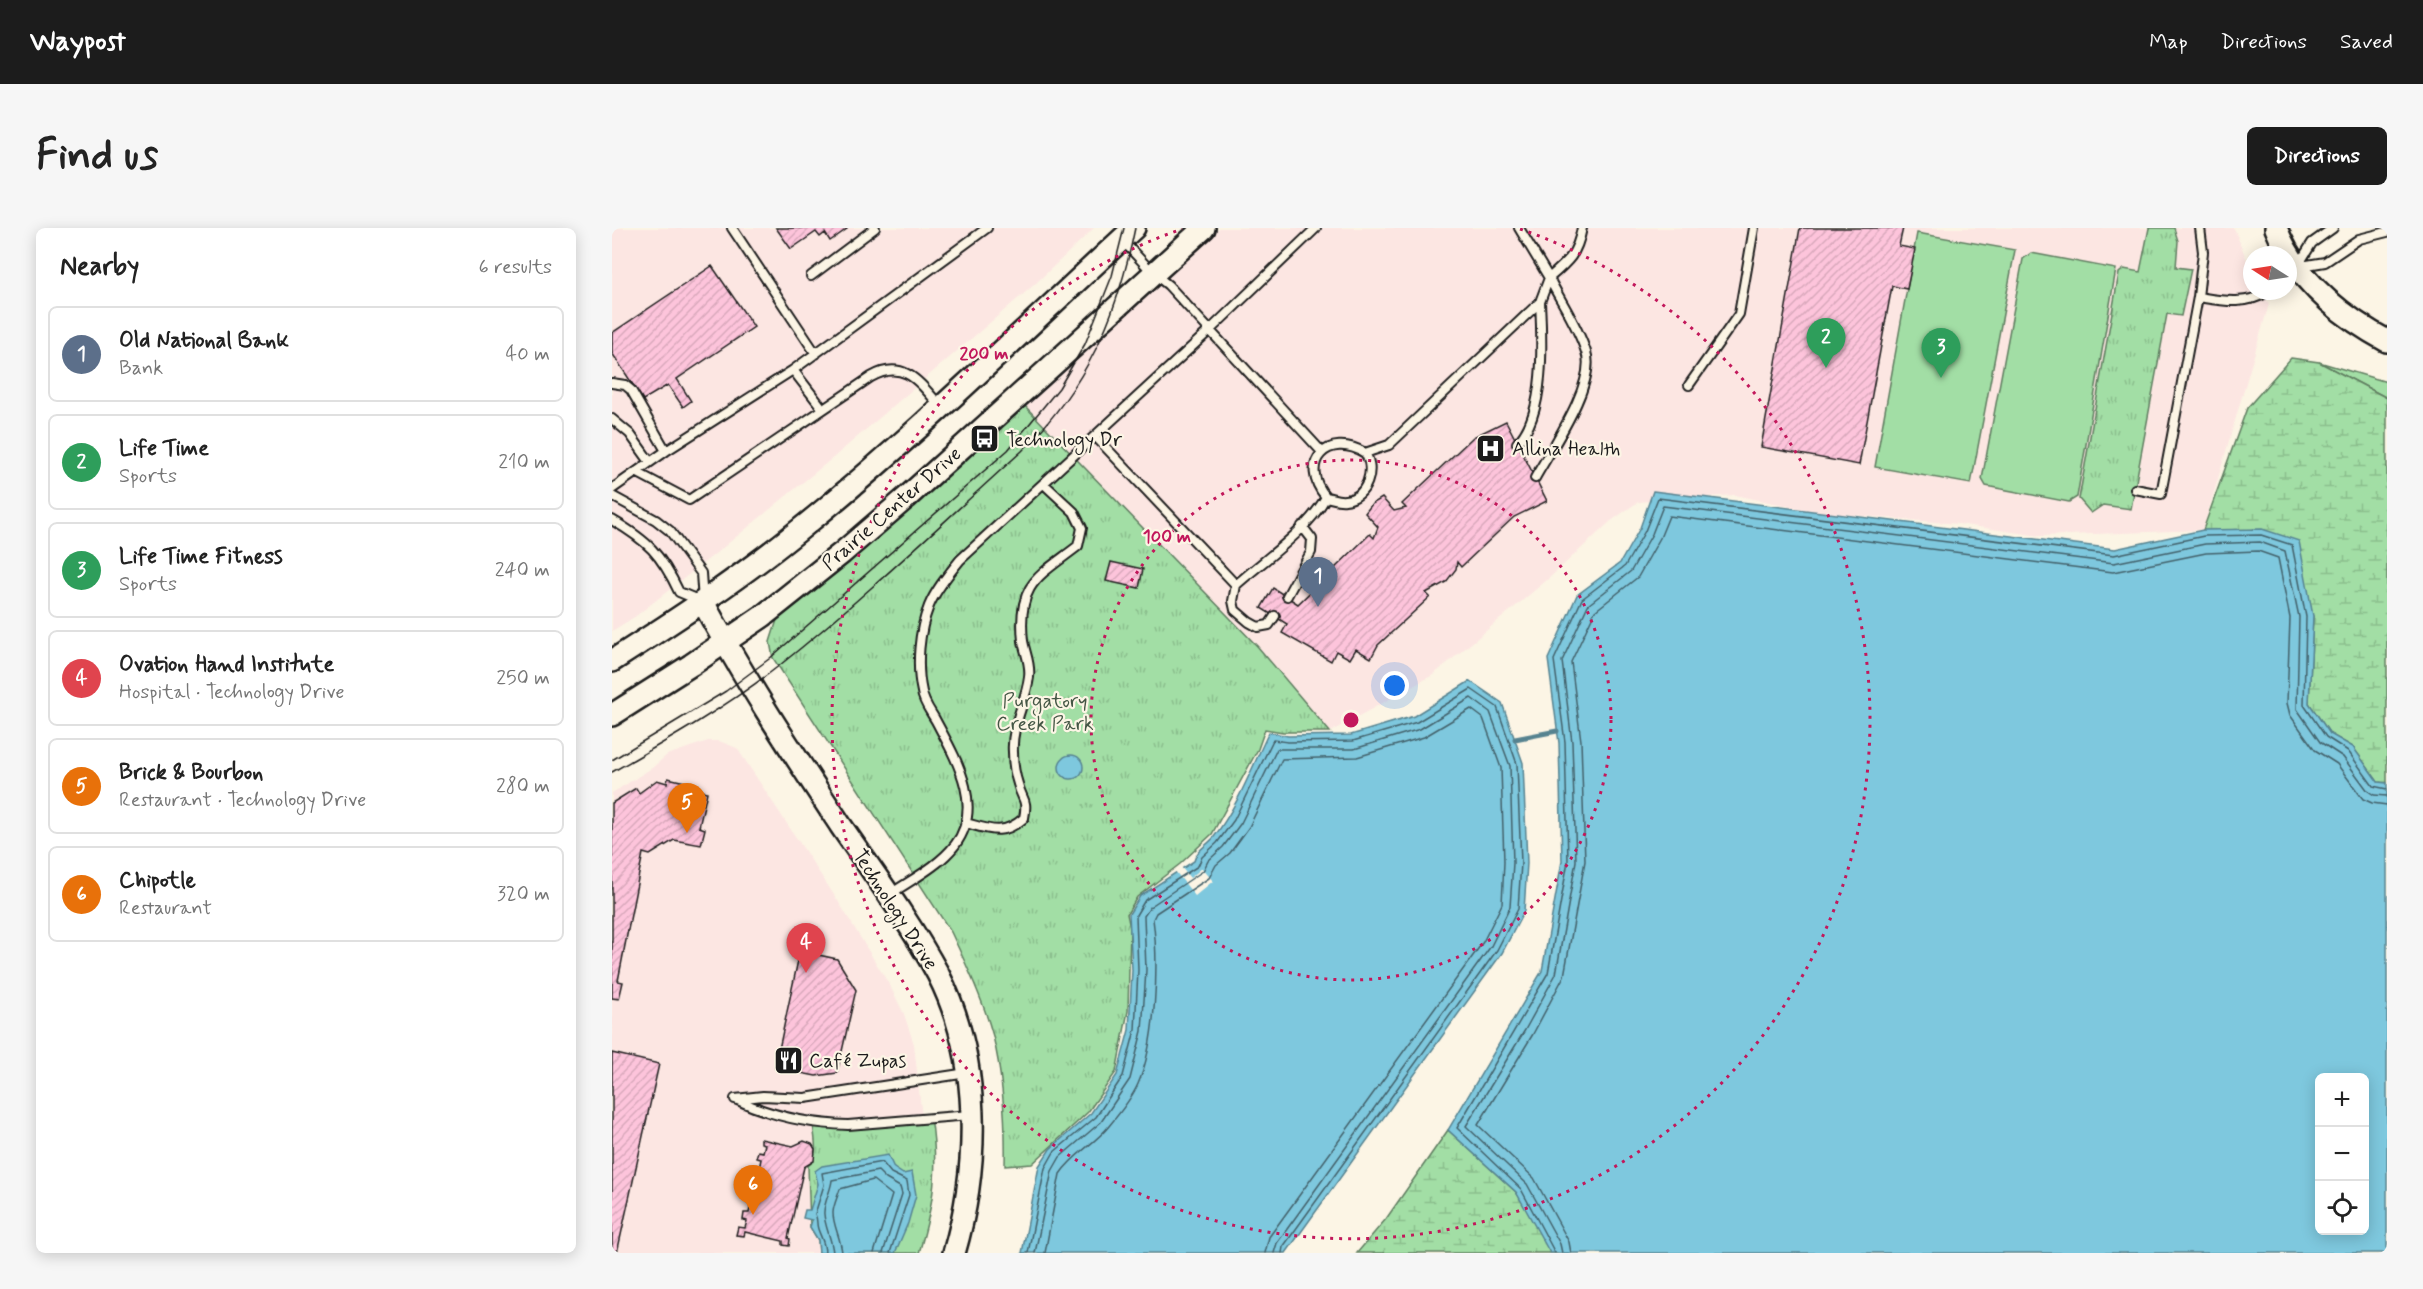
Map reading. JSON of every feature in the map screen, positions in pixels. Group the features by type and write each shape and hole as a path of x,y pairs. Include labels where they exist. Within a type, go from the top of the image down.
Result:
{"main road":[{"name":"Prairie Center Drive","path":"612,715 763,616 898,505 1204,228"},
{"path":"2276,228 2283,246"},
{"path":"612,661 703,602 814,518 941,407 1128,234"},
{"path":"2297,275 2342,313 2387,341"},
{"name":"Technology Drive","path":"703,602 778,729 939,976 958,1028 969,1073 972,1115 966,1206 954,1253"}],"lane":[{"path":"732,228 816,354"},
{"path":"811,276 875,228"},
{"path":"612,489 666,451 816,354 987,228"},
{"path":"888,896 933,865 955,844 966,823 968,795 956,760 922,695 919,668 923,628 929,605 943,581 960,560 1210,330 1316,228"},
{"path":"1519,228 1549,278 1586,352 1588,374 1581,394 1535,478"},
{"path":"1517,443 1530,427 1542,361 1540,302 1549,278 1568,262 1578,247 1582,228"},
{"path":"1689,386 1739,314 1754,228"},
{"path":"2135,489 2161,494 2198,297 2203,252 2200,228"},
{"path":"2297,264 2312,243 2334,228"},
{"path":"2297,269 2325,261 2353,242 2382,231"},
{"path":"1128,234 1153,273 1168,285 1322,452"},
{"path":"2198,297 2235,302 2245,300"},
{"path":"1365,453 1389,445 1540,302"},
{"path":"793,370 823,409"},
{"path":"636,472 688,500 871,377 887,370 903,371 911,376 941,407"},
{"path":"612,383 625,385 631,390 666,451"},
{"path":"612,419 630,434 650,462"},
{"path":"1095,436 1236,585"},
{"path":"1336,445 1345,445 1365,453 1369,459 1370,477 1360,493 1346,500 1326,497 1318,488 1314,469 1322,452 1336,445"},
{"path":"966,823 991,830 1012,829 1024,818 1027,804 1018,785 1013,751 1017,721 1027,693 1030,668 1024,644 1022,620 1024,600 1034,581 1047,567 1078,546 1082,528 1074,512 1044,484"},
{"path":"612,495 656,520 670,531 701,573 703,602 680,591 666,563 651,547 642,538 612,520"},
{"path":"1275,616 1269,626 1258,627 1249,622 1235,610 1233,601 1236,585 1302,526 1318,510 1326,497"},
{"path":"1287,596 1311,552 1312,539 1302,526"},
{"path":"969,1073 805,1098 763,1096 735,1099 759,1110 830,1124 972,1115"}],"shaded area":[{"path":"612,228 1094,228 1035,284 834,457 636,616 612,631"},
{"path":"1219,228 2234,228 2243,250 2243,300 2267,300 2269,304 2203,530 2040,536 1958,524 1817,512 1735,495 1638,502 1611,521 1547,580 1433,675 1330,732 1258,647 1024,405"},
{"path":"708,741 719,741 737,748 838,901 890,986 904,1014 914,1044 922,1118 919,1253 612,1253 612,793 652,768 667,755"}],"green space":[{"path":"2149,228 2174,228 2178,241 2176,267 2191,269 2181,316 2167,314 2131,509 2103,505 2091,513 2079,499 2119,273 2124,269 2140,272"},
{"path":"1917,233 2015,250 1971,484 1875,467"},
{"path":"2031,253 2116,269 2077,497 2069,502 1986,486 1982,479 2023,259"},
{"path":"2291,358 2319,362 2387,398 2387,783 2378,782 2353,747 2330,734 2309,703 2313,616 2203,530 2247,408"},
{"path":"2319,362 2387,382 2387,398"},
{"name":"Purgatory Creek Park","path":"1024,405 1258,647 1330,732 1283,732 1265,729 1258,749 1212,834 1180,864 1137,897 1127,914 1130,928 1128,1011 1116,1072 1088,1112 1032,1164 1005,1166 1005,1133 999,1068 993,1036 969,970 951,932 773,658 770,642 777,620 865,549"},
{"path":"931,1117 935,1153 934,1185 919,1253 819,1253 818,1240 810,1227 808,1166 815,1152 813,1123 830,1124"},
{"path":"1448,1130 1516,1192 1557,1253 1357,1253 1386,1219"}],"water":[{"path":"1653,491 2115,549 2203,530 2262,529 2299,541 2313,616 2309,703 2330,734 2353,747 2378,782 2387,783 2387,1253 1550,1253 1516,1192 1448,1130 1542,971 1562,861 1559,743 1548,659 1577,595 1620,563 1640,528"},
{"path":"1470,681 1502,703 1523,763 1527,863 1524,911 1502,953 1286,1253 1022,1253 1039,1166 1050,1149 1091,1113 1117,1075 1129,1030 1132,970 1129,914 1140,896 1194,861 1214,837 1237,799 1269,732 1288,736 1351,735 1414,716"},
{"path":"1071,755 1076,756 1082,762 1082,772 1076,778 1071,779 1066,778 1060,772 1059,767 1060,762 1066,756"},
{"path":"888,1155 894,1168 903,1174 912,1172 916,1195 908,1223 895,1253 819,1253 818,1240 810,1227 812,1220 803,1218 805,1210 810,1210 818,1184 815,1171 822,1166"}],"pier":[{"path":"1181,867 1190,878 1202,868 1213,881 1195,896 1175,871"}],"building":[{"path":"776,228 847,229 830,241 825,233 820,237 816,232 791,249"},
{"path":"1800,228 1903,228 1899,246 1915,249 1907,289 1892,286 1859,465 1761,447"},
{"path":"712,266 754,327 677,379 691,401 683,407 668,385 643,400 612,353 612,333"},
{"path":"1506,421 1547,501 1514,517 1461,567 1457,562 1456,569 1446,582 1426,593 1430,597 1378,645 1371,658 1356,649 1350,659 1336,651 1331,661 1282,633 1287,624 1261,608 1273,588 1298,604 1370,534 1374,538 1378,527 1365,513 1372,504 1382,498 1394,511 1406,508 1402,504 1473,437"},
{"path":"1111,562 1143,569 1139,588 1106,581"},
{"path":"668,778 689,783 687,788 707,792 699,827 705,829 701,845 674,840 650,855 643,853 618,981 623,982 619,999 612,998 612,803 636,788 639,793 657,780 667,783"},
{"path":"800,951 837,959 856,990 837,1073 816,1076 775,1068"},
{"path":"612,1053 659,1064 617,1253 612,1253"},
{"path":"761,1139 793,1146 804,1141 812,1144 815,1149 814,1161 804,1167 788,1238 790,1239 789,1246 783,1245 783,1241 745,1232 744,1236 736,1235 738,1227 745,1228 747,1221 743,1220 744,1213 749,1213 751,1204 747,1203 755,1169 759,1169 761,1159 756,1158 758,1151 763,1152 765,1144 761,1143"}],"waterway":[{"path":"1515,739 1557,731"}],"tram line":[{"path":"612,760 726,691 769,659 1008,450 1059,388 1085,344 1112,276 1124,228"},
{"path":"612,772 719,708 780,665 872,587 1022,451 1065,401 1096,348 1119,292 1135,228"}],"place":[{"name":"Life Time","path":"1826,368"},
{"name":"Life Time Fitness","path":"1941,378"},
{"name":"Technology Dr","path":"985,439"},
{"name":"Allina Health","path":"1491,448"},
{"name":"Old National Bank","path":"1318,607"},
{"name":"Brick & Bourbon","path":"687,833"},
{"name":"Ovation Hand Institute","path":"806,973"},
{"name":"Café Zupas","path":"788,1060"},
{"name":"Chipotle","path":"753,1215"}]}
